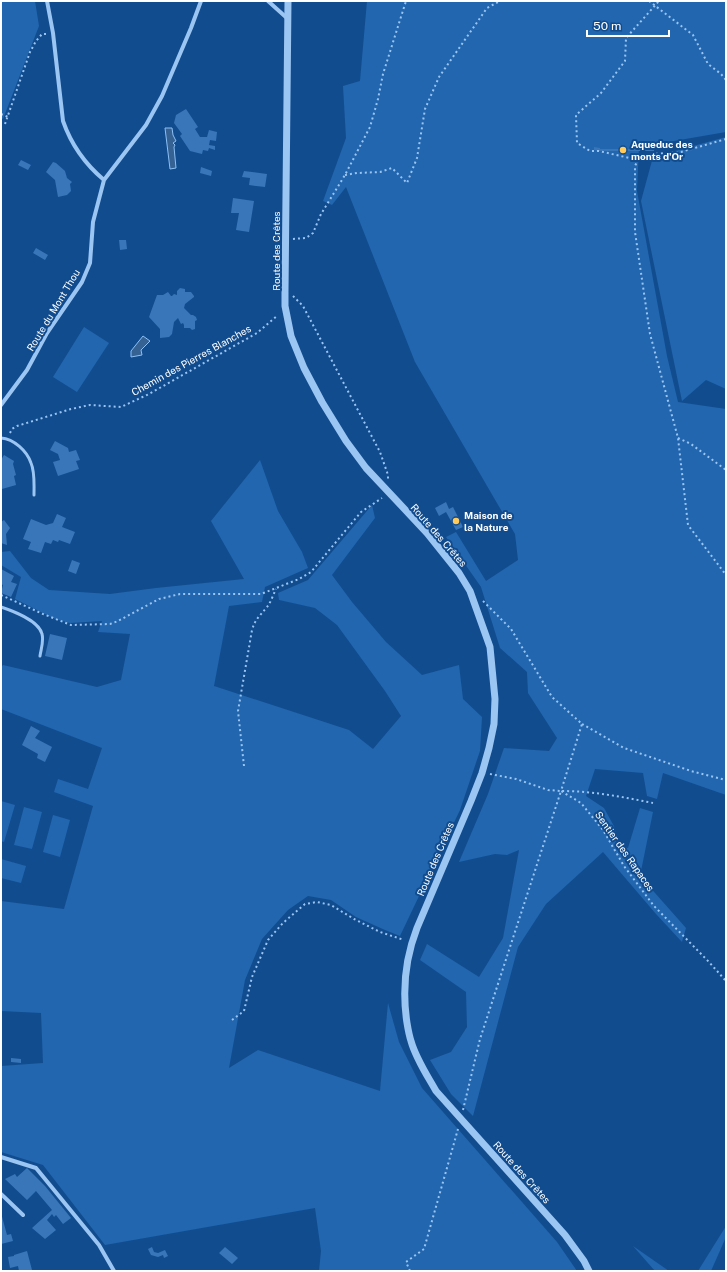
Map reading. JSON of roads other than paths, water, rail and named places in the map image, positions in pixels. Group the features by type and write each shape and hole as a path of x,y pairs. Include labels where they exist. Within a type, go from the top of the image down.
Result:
{"street":[{"path":"48,1 63,121 76,149 95,172 104,180"},
{"name":"Route du Mont Thou","path":"1,405 27,370 47,333 82,282 90,262 93,222 100,190 104,180 146,125 162,96 201,1"},
{"path":"268,1 288,19"},
{"name":"Route des Crêtes","path":"288,1 285,306 291,336 307,375 346,441 366,468 427,533 459,573 470,592 490,647 495,699 494,724 482,773 411,943 407,960 405,983 405,1008 410,1040 421,1065 436,1091 565,1235 584,1261 588,1271"},
{"path":"1,1157 36,1168 99,1245 114,1271"},
{"path":"1,1194 22,1215"}],"lane":[{"path":"1,438 7,438 16,443 25,452 32,464 34,495"},
{"path":"1,607 22,616 40,629 43,640 40,656"}],"place":[{"name":"Aqueduc des monts d'Or","path":"623,150"},
{"name":"Maison de la Nature","path":"456,521"}]}
